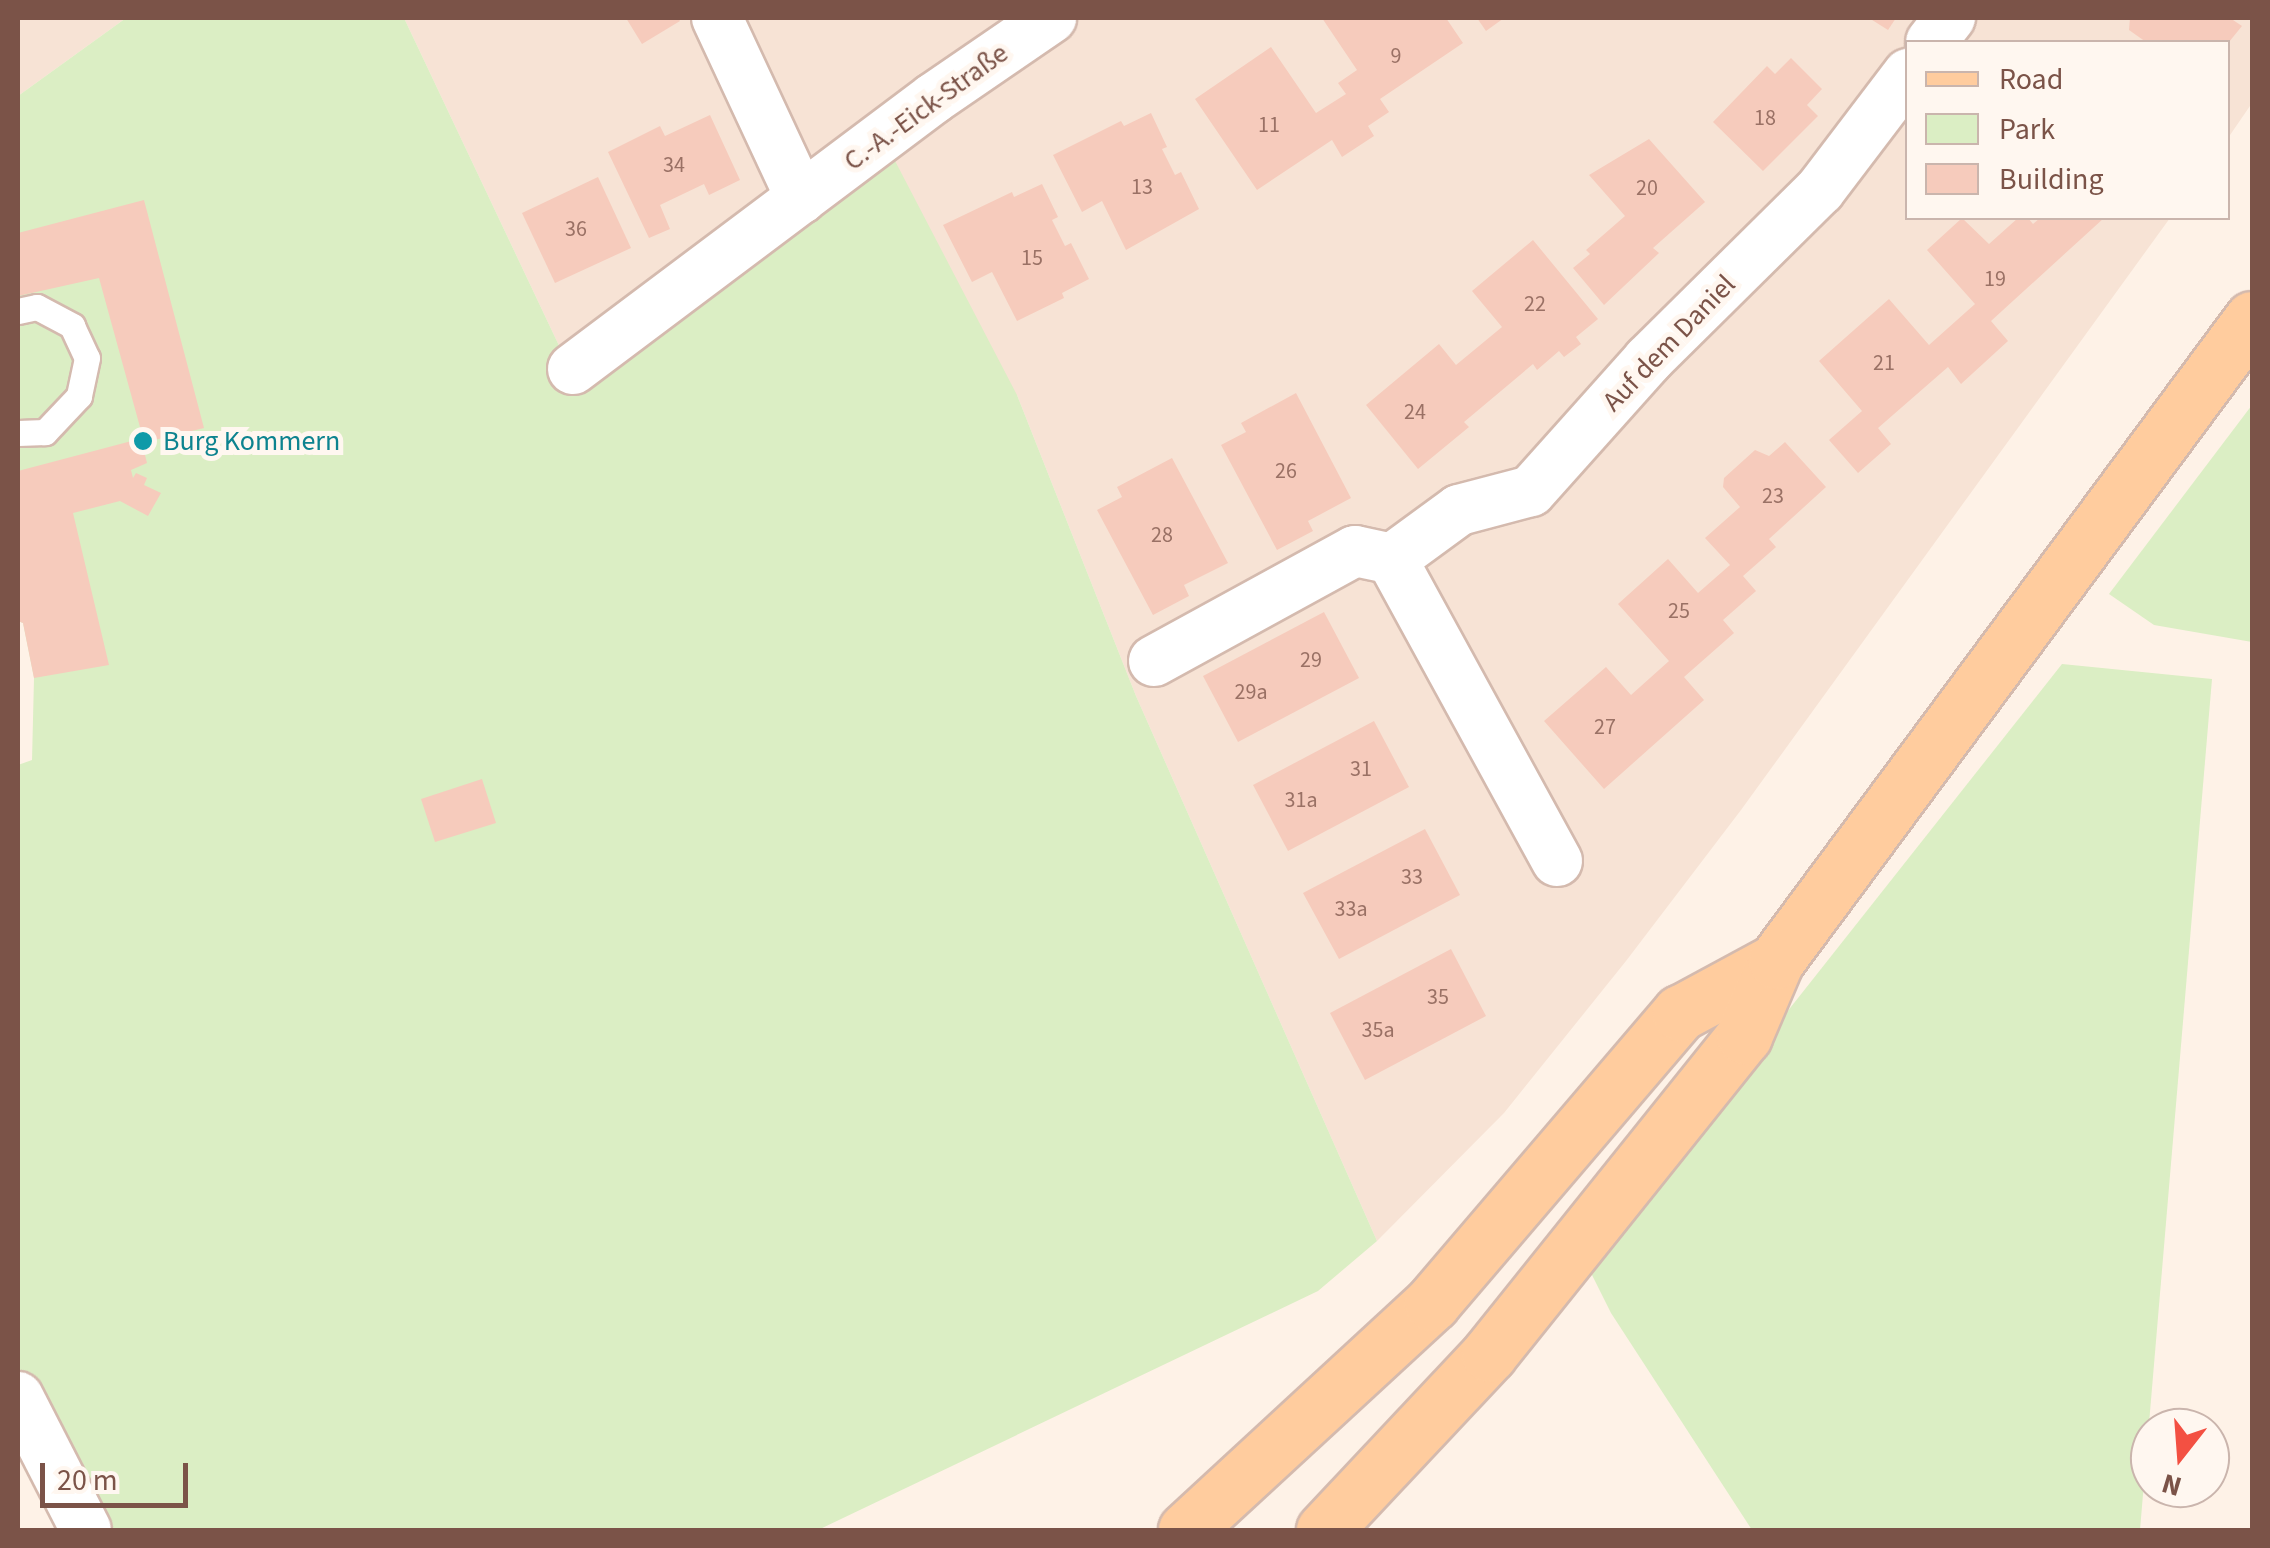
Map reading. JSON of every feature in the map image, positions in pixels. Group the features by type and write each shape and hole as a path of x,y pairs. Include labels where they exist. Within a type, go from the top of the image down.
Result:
{"main road":[{"path":"1324,1530 1489,1354 1744,1036 1776,961 2252,319"},
{"path":"1186,1530 1432,1303 1680,1013 1776,961"}],"street":[{"path":"717,18 801,198"},
{"name":"C.-A.-Eick-Straße","path":"573,369 801,198 1052,18"},
{"path":"1934,40 1950,18"},
{"name":"Auf dem Daniel","path":"1392,559 1459,510 1532,491 1648,360 1820,190 1905,78"},
{"path":"1154,661 1356,551 1392,559 1557,861"},
{"path":"18,1397 86,1530"}],"lane":[{"path":"18,311 37,307 72,326 87,358 79,396 45,432 18,433"}],"shaded area":[{"path":"18,18 126,18 18,96"},
{"path":"404,18 2252,18 2252,103 2230,135 2230,40 1905,40 1905,220 2169,220 1741,810 1626,961 1504,1113 1377,1241 1136,696 1017,395 563,354"}],"green space":[{"path":"126,18 404,18 563,354 893,157 1017,395 1136,696 1377,1241 1318,1291 818,1530 106,1530 18,1368 18,765 32,760 34,678 23,623 18,621 18,96"},
{"path":"2252,405 2252,642 2154,625 2109,594"},
{"path":"2062,664 2212,679 2150,1408 2130,1408 2130,1508 2142,1508 2140,1530 1752,1530 1611,1313 1587,1265"}],"building":[{"path":"626,18 678,18 680,21 642,44"},
{"path":"1322,18 1446,18 1463,43 1380,99 1389,112 1368,126 1374,136 1342,157 1332,140 1257,190 1195,99 1271,47 1316,113 1346,94 1338,83 1357,70"},
{"path":"1477,18 1504,18 1486,31"},
{"path":"1869,18 1896,18 1888,30"},
{"path":"2130,18 2230,18 2242,26 2230,41 2143,40 2129,30"},
{"path":"1791,58 1822,89 1807,105 1818,116 1763,171 1713,122 1767,66 1775,74"},
{"path":"1151,113 1175,175 1181,172 1199,209 1126,250 1102,201 1082,212 1053,155 1121,121 1124,126"},
{"path":"710,115 740,180 709,195 704,184 660,205 670,229 649,238 608,152 660,126 665,136"},
{"path":"1649,139 1705,202 1653,248 1659,253 1604,305 1573,268 1590,254 1586,250 1625,216 1589,175"},
{"path":"598,177 631,248 555,283 522,213"},
{"path":"1042,184 1058,217 1052,220 1065,246 1071,243 1089,279 1062,293 1064,298 1017,321 992,272 972,282 943,225 1012,192 1014,197"},
{"name":"Burg Kommern","path":"144,200 204,428 142,443 147,463 131,470 133,478 136,473 147,478 144,485 161,493 148,516 120,501 73,513 109,665 34,678 23,623 18,621 18,471 143,438 99,278 18,296 18,233"},
{"path":"1960,220 1989,244 2016,220 2030,220 2033,224 2038,220 2102,220 1991,321 2008,341 1961,384 1948,367 1878,428 1891,444 1858,473 1829,440 1862,411 1819,361 1889,299 1929,345 1975,304 1927,250"},
{"path":"1533,240 1598,319 1576,337 1581,344 1564,357 1559,351 1537,370 1533,364 1464,422 1469,427 1418,469 1366,405 1439,344 1456,365 1502,327 1472,291"},
{"path":"1296,393 1351,498 1308,521 1313,531 1277,550 1221,445 1246,432 1241,423"},
{"path":"1785,442 1826,487 1769,539 1776,547 1743,576 1756,591 1723,620 1734,633 1684,677 1704,700 1604,789 1544,721 1606,667 1631,695 1669,661 1618,604 1668,559 1698,593 1730,565 1705,538 1740,507 1723,487 1724,478 1755,450 1769,456"},
{"path":"1172,458 1228,563 1184,585 1189,596 1153,615 1097,510 1122,497 1117,487"},
{"path":"1324,612 1359,678 1238,742 1203,676"},
{"path":"1374,721 1409,787 1288,851 1253,785"},
{"path":"482,779 496,823 435,842 421,799"},
{"path":"1425,829 1460,895 1339,959 1303,893"},
{"path":"1451,949 1486,1016 1365,1080 1330,1013"}],"place":[{"name":"Burg Kommern","path":"143,441"}]}
